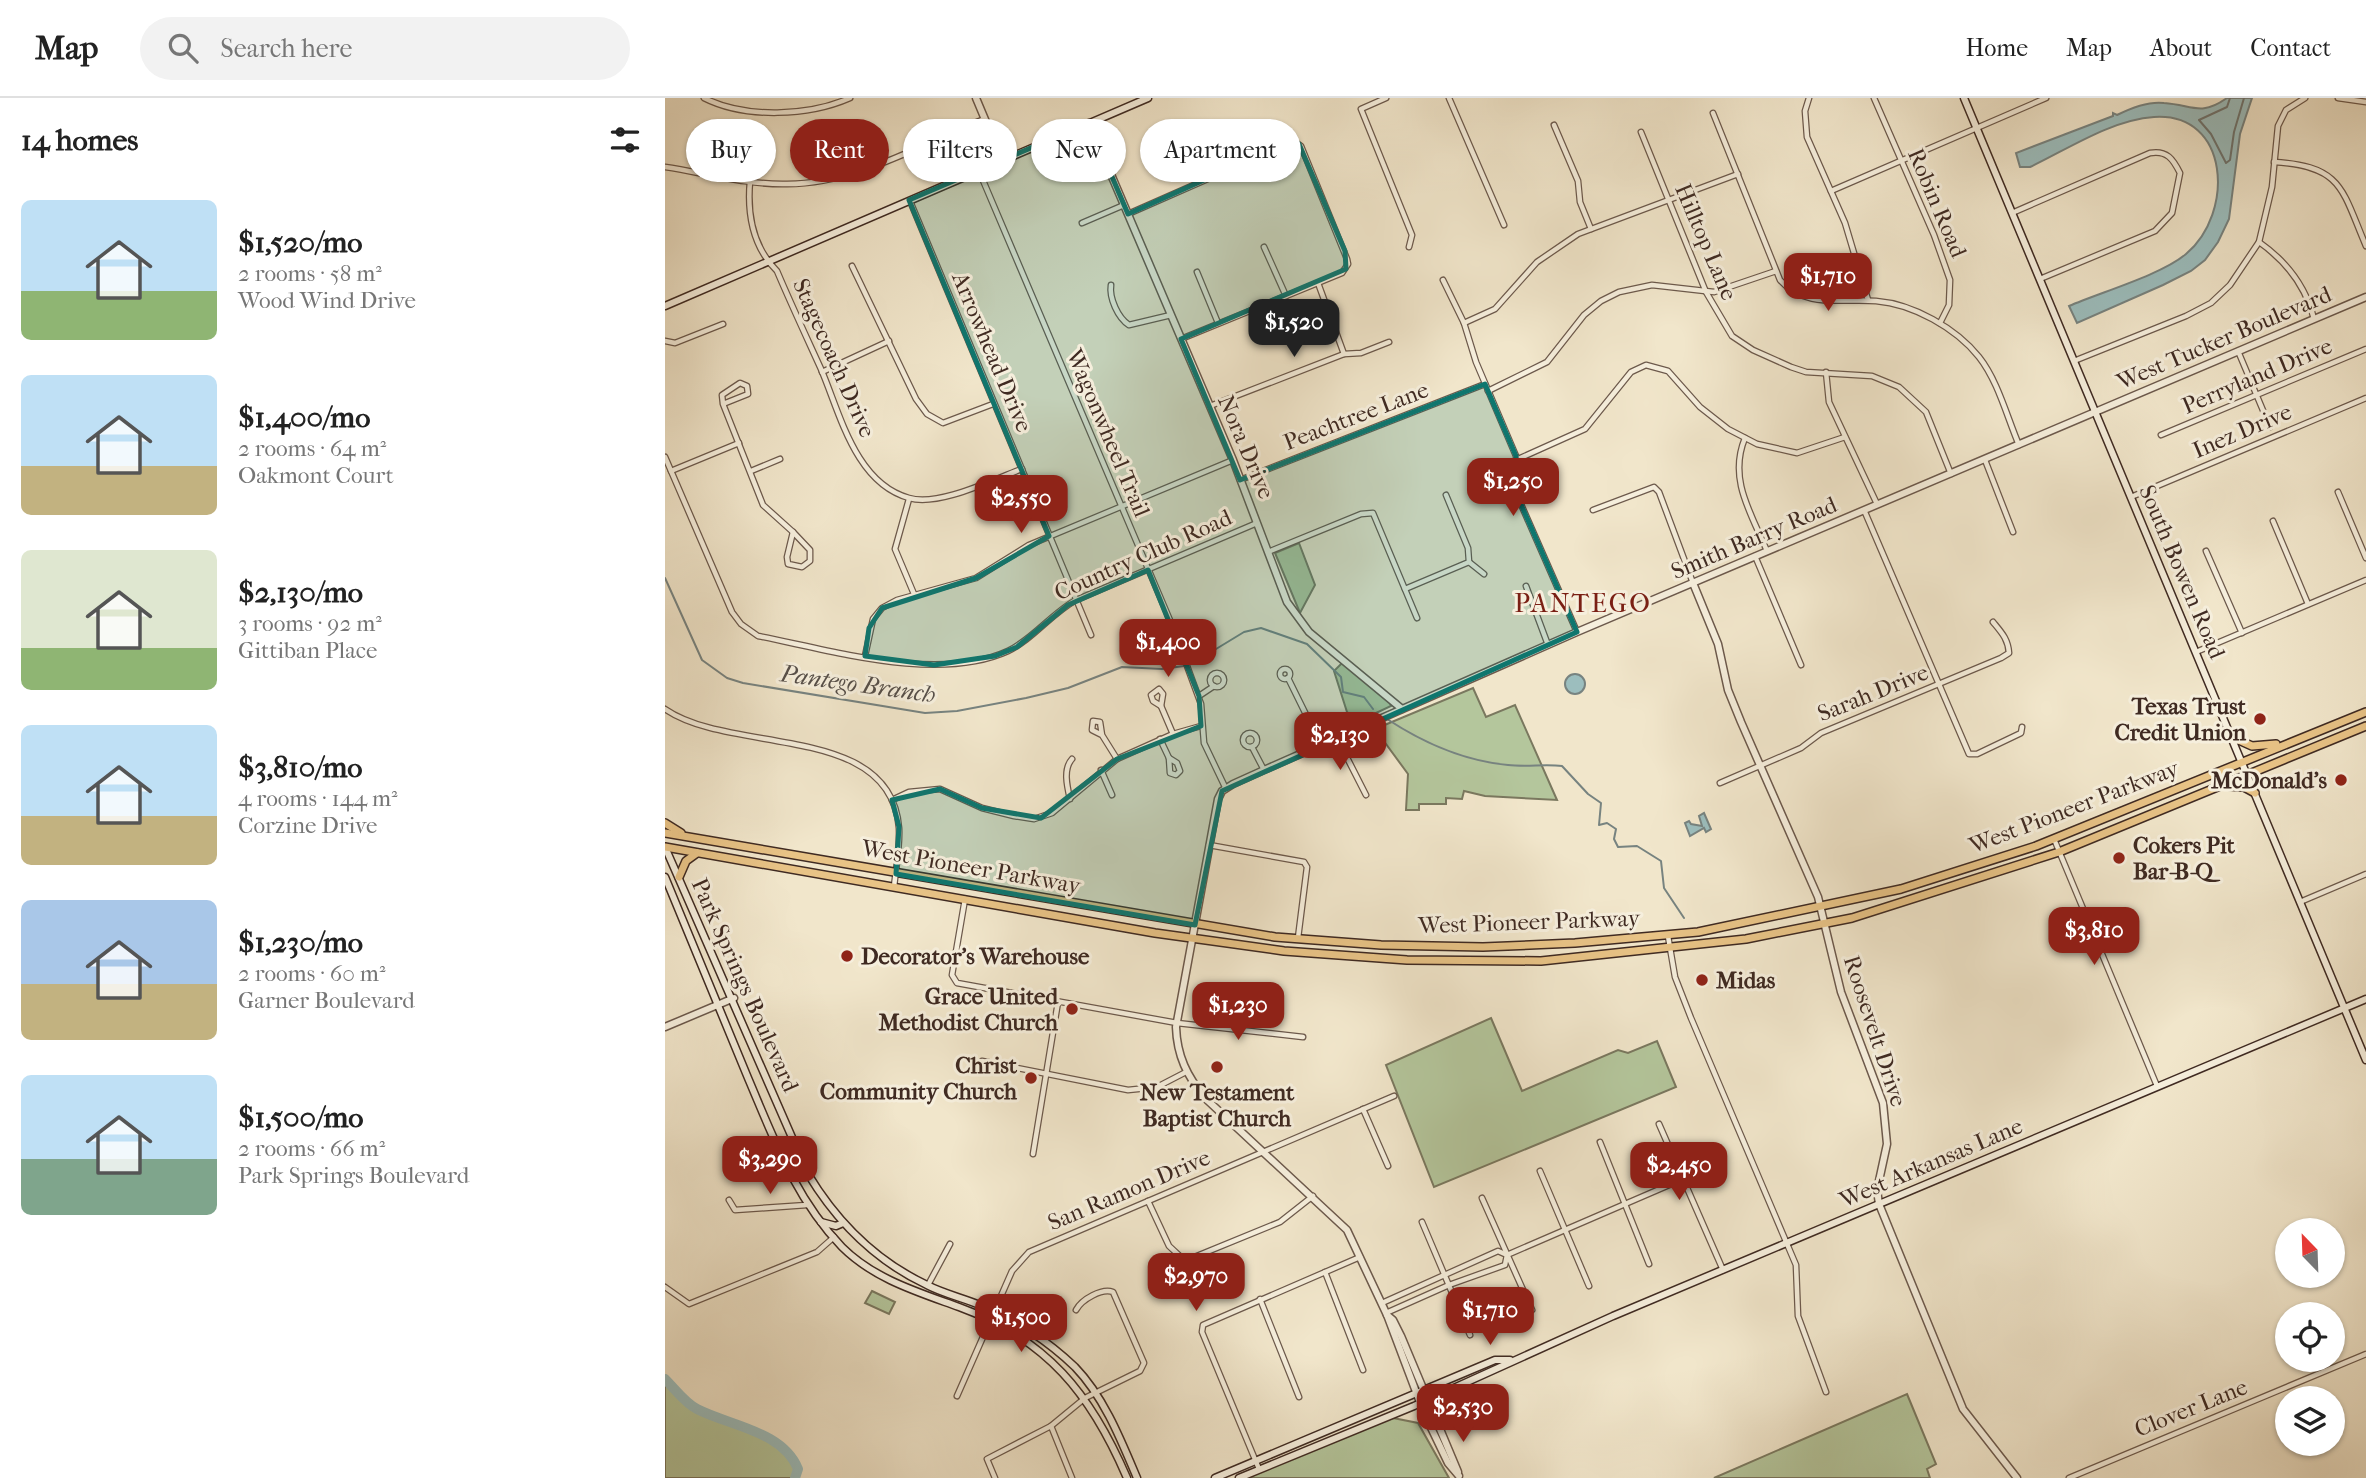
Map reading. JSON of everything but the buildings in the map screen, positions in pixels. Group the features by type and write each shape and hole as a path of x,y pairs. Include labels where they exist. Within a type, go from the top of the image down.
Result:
{"main road":[{"path":"976,98 984,119"},
{"path":"1098,119 1148,98"},
{"name":"South Bowen Road","path":"1964,98 2366,1060"},
{"path":"665,306 951,182"},
{"name":"Nora Drive","path":"1113,182 1233,460 1287,602 1301,624 1402,709"},
{"name":"West Tucker Boulevard","path":"2095,412 2366,296"},
{"name":"Smith Barry Road","path":"1226,789 1337,737 1577,632 2095,412"},
{"name":"Roosevelt Drive","path":"1693,583 1718,644 1728,690 1821,908 1841,992 1883,1103 1887,1144 1877,1190 1879,1204 1963,1409 2017,1478"},
{"name":"West Pioneer Parkway","path":"665,833 1195,925 1298,939 1483,947 1668,936 1821,908 1901,889 2053,839 2366,712"},
{"name":"West Pioneer Parkway","path":"665,847 1193,938 1284,951 1407,960 1526,962 1746,939 1870,912 2059,852 2366,726"},
{"path":"2232,737 2252,746 2288,743"},
{"path":"2217,787 2232,785 2255,793"},
{"path":"1226,789 1218,800 1177,1023 1177,1044 1186,1072 1205,1098 1347,1230 1382,1304 1420,1403 1448,1463 1459,1477"},
{"path":"665,823 688,837"},
{"name":"Park Springs Boulevard","path":"665,847 700,921 809,1174 843,1223 883,1260 928,1286 1015,1321 1060,1354 1077,1369 1095,1393 1137,1478"},
{"path":"679,877 686,861 698,853"},
{"name":"Park Springs Boulevard","path":"665,877 784,1164 819,1222 857,1260 902,1287 990,1321 1039,1350 1063,1371 1085,1398 1102,1425 1127,1478"},
{"path":"685,927 700,921"},
{"path":"665,1027 733,998"},
{"name":"West Arkansas Lane","path":"1239,1478 1499,1369 1510,1360 1723,1269 2366,999"},
{"path":"754,1092 770,1085"},
{"path":"819,1222 836,1226 843,1223"},
{"path":"1386,1314 1394,1320 1425,1389 1459,1477"},
{"name":"West Arkansas Lane","path":"1215,1478 1495,1360 1510,1360"}],"street":[{"path":"704,98 776,114 803,112 850,98"},
{"path":"1386,98 1361,109 1412,235 1409,247"},
{"path":"1449,98 1504,225"},
{"path":"1809,98 1805,111 1805,131 1845,223 1868,300"},
{"name":"Robin Road","path":"1874,98 1934,235 1950,280 1949,305 1940,323"},
{"path":"1831,191 2046,98"},
{"path":"2074,361 2186,316 2211,303 2230,285 2259,242 2282,117 2293,104 2305,98"},
{"path":"2338,98 2366,102"},
{"path":"1713,113 1776,271 1787,289 1800,296 1868,300 1912,310 1940,323 1979,357 2019,445"},
{"path":"1553,125 1578,181 1582,208 1591,229"},
{"name":"Hilltop Lane","path":"1641,132 1706,292 1722,323 1738,342 1791,367 1879,377 1905,392 1926,412 1951,474"},
{"path":"1128,214 1294,141 1301,146 1329,210 1348,264 1342,272 1181,339"},
{"path":"759,182 786,185 821,181 851,174 903,152"},
{"path":"2012,213 2150,153 2158,152 2170,157 2180,173 2172,213 2155,231 2040,279"},
{"path":"2274,162 2312,167 2335,179 2366,246"},
{"path":"665,167 686,170"},
{"path":"1464,323 1495,309 1537,262 1558,246 1591,229 1670,202 1738,174"},
{"name":"Stagecoach Drive","path":"750,182 749,218 767,262 776,271 822,372 848,438 862,461 884,485 909,499"},
{"name":"Wagonwheel Trail","path":"984,182 1199,696 1201,726 1211,761 1226,789"},
{"name":"Arrowhead Drive","path":"909,200 1091,635"},
{"path":"1082,223 1123,205"},
{"path":"2259,242 2277,255 2295,276 2314,319"},
{"path":"1264,247 1286,296"},
{"path":"852,266 916,399 935,420 951,422 993,404"},
{"path":"1488,391 1547,362 1576,324 1610,296 1652,285 1714,292 1776,271"},
{"path":"1197,272 1218,323"},
{"path":"1443,280 1464,323 1516,460 1520,502 1577,632"},
{"path":"1318,283 1344,354"},
{"path":"1111,285 1110,291 1121,317 1129,326 1171,314"},
{"path":"665,341 674,342 723,324"},
{"path":"822,372 889,341"},
{"path":"1210,406 1344,354 1361,353 1389,342"},
{"name":"Perryland Drive","path":"2161,435 2366,349"},
{"path":"2238,351 2270,427"},
{"path":"1516,460 1585,429 1631,372 1646,365 1668,371 1700,407 1745,438 1797,453 1845,436"},
{"path":"1826,372 1827,395 1877,504"},
{"path":"723,404 748,394 747,386 740,383 727,389 722,395 723,404 763,505 793,532 810,550 810,561 802,567 788,564 793,532"},
{"name":"Peachtree Lane","path":"1240,480 1485,384"},
{"name":"Inez Drive","path":"2131,496 2366,398"},
{"path":"1745,438 1738,454 1739,485 1767,551"},
{"path":"671,471 739,443"},
{"name":"Country Club Road","path":"665,457 732,612 741,624 758,636 865,656 934,665 995,656 1017,647 1056,612 1076,600 1258,523"},
{"path":"751,471 780,459"},
{"path":"865,656 873,619 884,607 914,594 976,578 1029,545 1233,460"},
{"path":"1985,460 2014,532"},
{"path":"914,594 895,549 909,499 946,496 1022,469"},
{"path":"1593,510 1654,487 1659,492 1693,583"},
{"path":"2338,492 2366,558"},
{"path":"1446,495 1468,548 1469,562 1484,574"},
{"path":"1864,510 1969,754 1977,754 2021,733 2022,727"},
{"path":"1268,552 1369,512 1377,519 1417,618"},
{"path":"2273,521 2308,604"},
{"path":"2206,551 2242,633"},
{"path":"1755,556 1801,665"},
{"path":"1405,589 1469,562"},
{"path":"2196,652 2366,580"},
{"path":"1526,586 1548,645"},
{"name":"Sarah Drive","path":"1720,783 1801,748 1821,733 1940,685 2009,653 2007,638 1993,622"},
{"path":"1288,678 1321,745"},
{"path":"1199,696 1209,692 1214,685"},
{"path":"1161,706 1173,734"},
{"path":"665,709 726,734 844,757 873,774 892,800 899,827 894,887"},
{"path":"892,800 909,792 940,789 982,808 1034,819 1052,813 1117,759 1160,739 1201,726"},
{"path":"1102,735 1117,759"},
{"path":"1337,737 1366,795"},
{"path":"1160,739 1170,758"},
{"path":"1252,747 1264,770"},
{"path":"1070,799 1066,783 1069,762 1072,759"},
{"path":"1101,770 1112,795"},
{"path":"2053,839 2157,1086"},
{"path":"1209,845 1304,862 1307,867 1298,939"},
{"path":"2301,902 2366,874"},
{"path":"965,899 953,978 957,982 1177,1023 1303,1037"},
{"path":"1668,936 1675,977 1787,1242 1799,1281 1798,1316 1826,1392"},
{"path":"1033,1154 1058,1002"},
{"path":"982,1062 1131,1090 1157,1087 1186,1072"},
{"name":"San Ramon Drive","path":"957,1396 1012,1271 1029,1252 1394,1096"},
{"path":"1363,1109 1388,1166"},
{"path":"1659,1124 1723,1269"},
{"path":"1600,1142 1649,1264"},
{"path":"1540,1171 1589,1286"},
{"path":"1382,1304 1498,1251 1507,1255 1566,1232 1683,1179"},
{"path":"1149,1200 1169,1245 1183,1259 1204,1254 1280,1222 1313,1196"},
{"path":"1482,1198 1532,1310"},
{"path":"729,1200 735,1210 800,1208 807,1205"},
{"path":"1422,1222 1470,1335"},
{"path":"665,1287 689,1304 817,1252 834,1237"},
{"path":"928,1286 950,1244"},
{"path":"1386,1314 1449,1285 1505,1265 1507,1255"},
{"path":"1259,1469 1201,1328 1206,1322 1361,1257"},
{"path":"1325,1272 1363,1370"},
{"path":"995,1478 987,1459 1051,1426 1085,1398 1140,1371 1144,1359 1113,1292 1105,1290 1082,1302 1076,1310"},
{"path":"1259,1299 1299,1397"},
{"name":"Clover Lane","path":"2069,1478 2366,1354"},
{"path":"1051,1426 1072,1478"}],"highlighted area":[{"path":"1089,123 1128,214 1289,142 1299,144 1345,251 1346,269 1181,339 1240,480 1485,384 1516,456 1520,502 1577,632 1222,791 1195,925 896,874 899,827 892,800 940,789 982,808 1041,818 1117,759 1201,726 1199,696 1148,570 1068,605 1017,647 995,656 934,665 865,656 869,628 882,608 976,578 1049,536 909,200"}],"green space":[{"path":"1299,543 1315,585 1300,613 1275,553"},
{"path":"1344,661 1389,700 1391,706 1357,722 1347,712 1334,671"},
{"path":"1473,688 1486,717 1515,705 1557,800 1485,796 1464,791 1462,799 1446,798 1446,804 1419,804 1419,810 1406,810 1408,774 1375,729"},
{"path":"1491,1018 1522,1091 1618,1050 1628,1053 1657,1041 1676,1087 1434,1187 1386,1065"},
{"path":"872,1291 895,1302 889,1314 865,1303"},
{"path":"665,1379 684,1400 697,1409 754,1431 781,1446 798,1469 795,1478 665,1478"},
{"path":"1907,1394 1936,1464 1927,1469 1930,1478 1714,1478"},
{"path":"1388,1417 1418,1423 1449,1478 1241,1478"}],"water":[{"path":"2227,98 2252,98 2240,134 2229,219 2218,242 2205,260 2191,271 2077,323 2069,306 2162,269 2186,254 2202,236 2212,215 2217,191 2217,168 2210,147 2198,131 2179,120 2154,117 2106,129 2030,167 2020,167 2016,153 2113,116 2113,113 2117,115 2152,103 2203,108"},
{"path":"1575,674 1582,677 1585,684 1582,691 1575,694 1568,691 1565,684 1568,677"},
{"path":"1704,813 1711,829 1706,832 1704,828 1690,836 1685,823 1689,821 1702,826 1699,816"}],"waterway":[{"name":"Pantego Branch","path":"665,578 702,660 727,678 743,683 925,713 957,711 1026,698 1068,688 1122,667 1162,669 1184,666"},
{"name":"Pantego Branch","path":"1193,663 1244,632 1261,628 1307,644 1341,677 1343,692 1364,697 1373,709"},
{"name":"Pantego Branch","path":"1387,719 1429,743 1460,755 1515,766 1562,766 1588,794 1601,803 1599,825 1607,823 1616,829 1614,839 1618,847 1637,846 1661,861 1664,888 1684,918"},
{"path":"665,1379 684,1400 697,1409 754,1431 781,1446 798,1469 795,1478"}],"place":[{"name":"Texas Trust Credit Union","path":"2260,719"},
{"name":"McDonald's","path":"2341,780"},
{"name":"Cokers Pit Bar-B-Q","path":"2119,858"},
{"name":"Decorator's Warehouse","path":"847,956"},
{"name":"Midas","path":"1702,980"},
{"name":"Grace United Methodist Church","path":"1072,1009"},
{"name":"New Testament Baptist Church","path":"1217,1067"},
{"name":"Christ Community Church","path":"1031,1078"}],"district":[{"name":"PANTEGO","path":"1583,603"}]}
